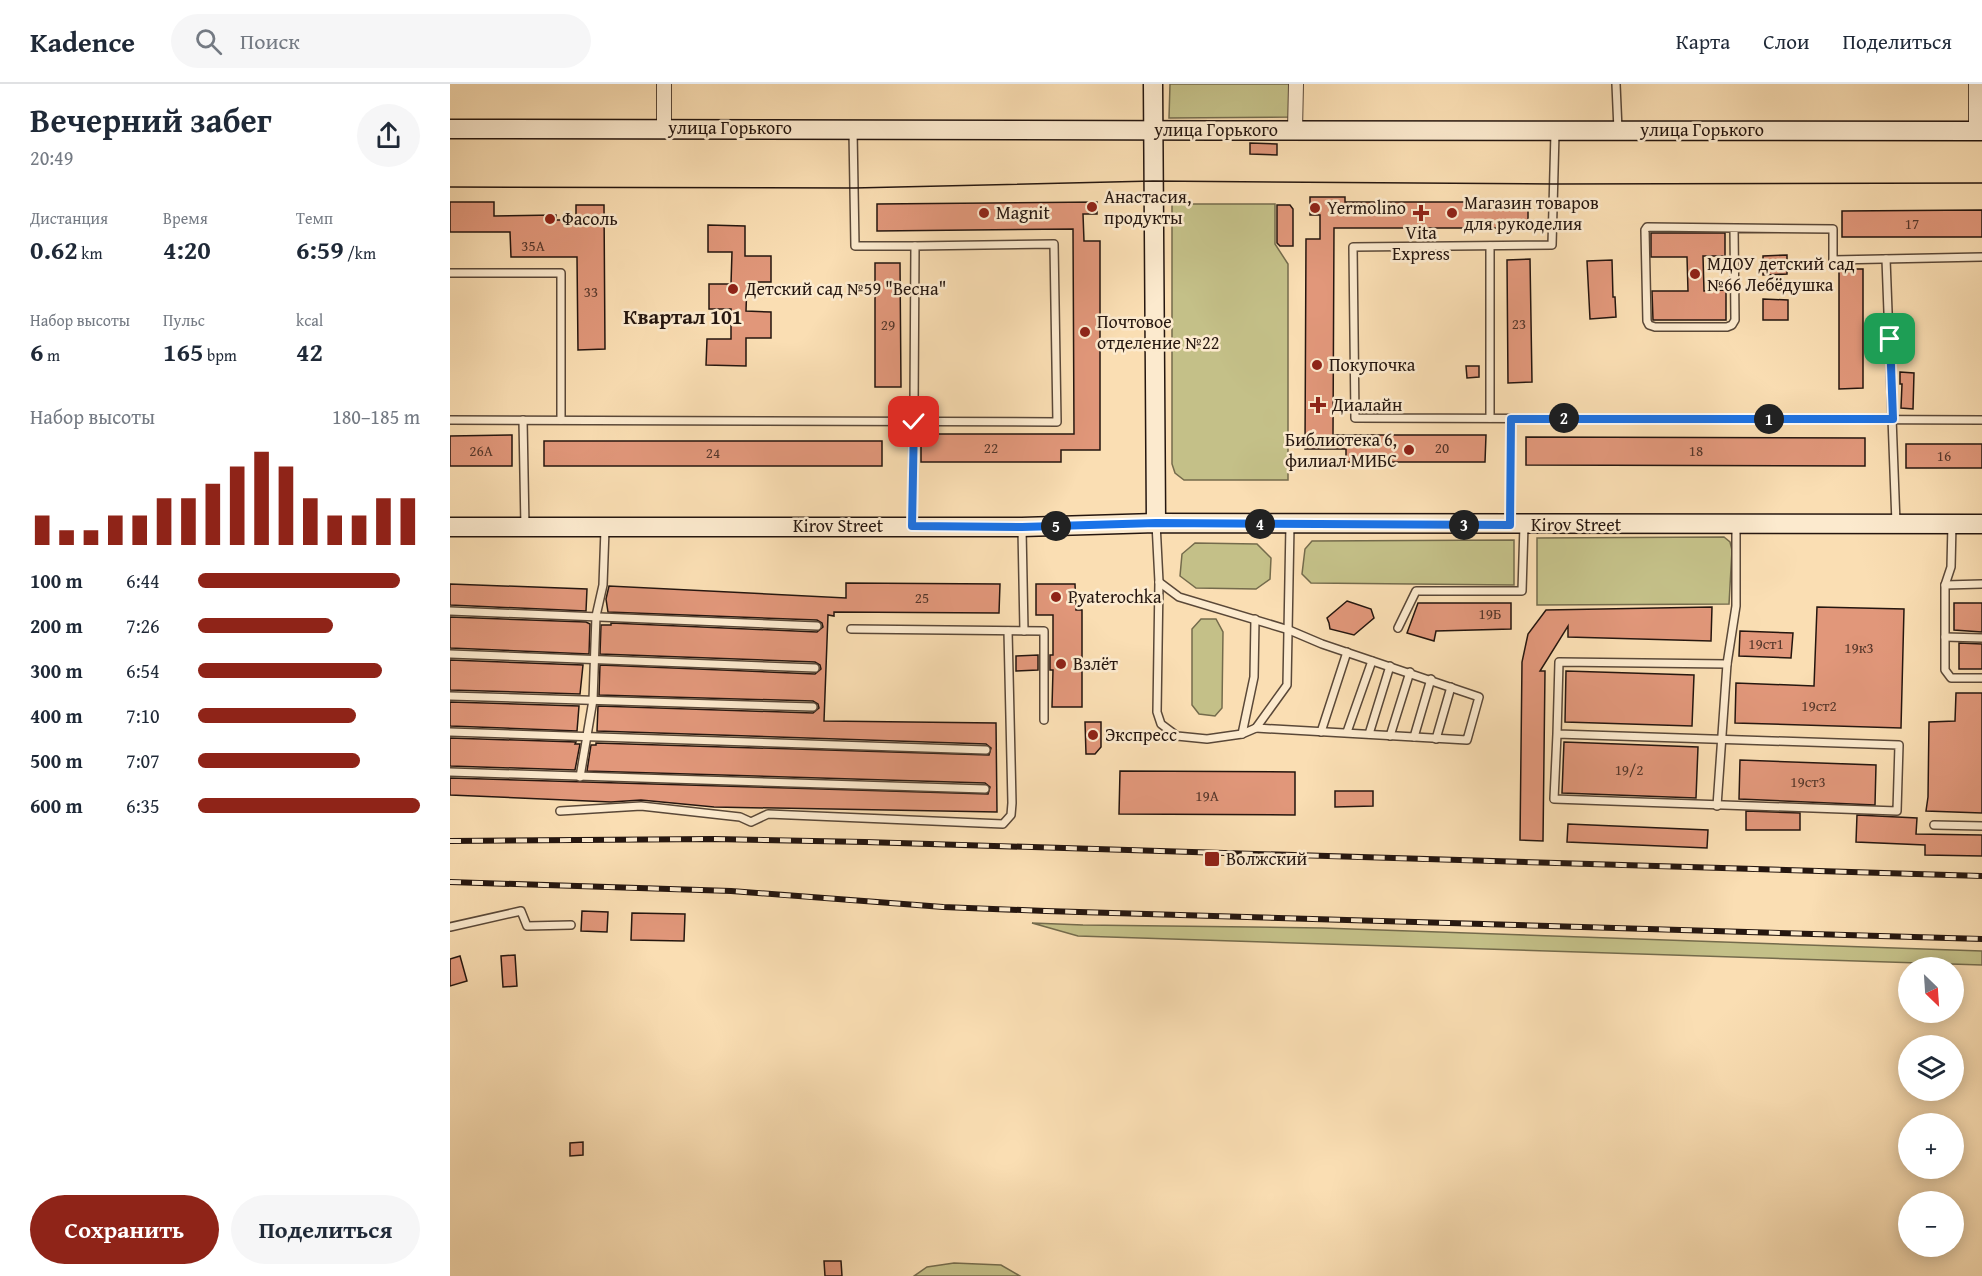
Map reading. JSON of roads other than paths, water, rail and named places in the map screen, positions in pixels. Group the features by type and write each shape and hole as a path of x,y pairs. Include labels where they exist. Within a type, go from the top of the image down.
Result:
{"street":[{"path":"664,84 664,128"},
{"path":"1153,84 1156,523"},
{"path":"1295,130 1296,84"},
{"path":"1976,84 1979,131"},
{"name":"улица Горького","path":"450,129 1979,131"},
{"name":"Kirov Street","path":"450,527 1022,527 1156,523 1290,525 1982,524"}],"lane":[{"path":"1616,84 1618,130"},
{"path":"450,420 1057,422 1054,244 855,246 853,128"},
{"path":"1555,130 1552,245 1353,247 1355,418 1982,420"},
{"path":"1734,228 1735,320 1732,325 1727,327 1649,325 1647,321 1645,230 1647,227 1833,229 1833,260 1982,257"},
{"path":"912,526 915,246"},
{"path":"1490,246 1490,418"},
{"path":"1886,259 1896,524"},
{"path":"450,273 561,273 561,420"},
{"path":"1398,628 1416,591 1522,591 1511,419"},
{"path":"524,420 525,527"},
{"path":"1156,523 1159,582 1157,712 1161,724 1177,736 1199,739 1242,734 1256,728 1467,740 1479,697 1289,630 1179,597 1159,582"},
{"path":"1717,806 1727,664 1736,606 1736,524"},
{"path":"1952,524 1951,567 1945,585 1945,670 1951,678 1982,678"},
{"path":"1256,728 1287,685 1290,525"},
{"path":"580,777 593,700 596,616 603,585 605,526"},
{"path":"1022,527 1024,631"},
{"path":"1945,585 1982,584"},
{"path":"450,611 817,626"},
{"path":"1242,734 1254,677 1255,619"},
{"path":"851,629 1044,631 1044,720"},
{"path":"560,811 641,806 740,817 751,822 768,814 1003,824 1011,815 1012,802 1008,631"},
{"path":"1945,637 1982,638"},
{"path":"1321,732 1347,652"},
{"path":"450,654 815,668"},
{"path":"1347,732 1372,661"},
{"path":"1557,734 1899,745 1897,811 1554,799 1560,662 1727,664"},
{"path":"1369,734 1390,666"},
{"path":"1390,736 1410,672"},
{"path":"1413,737 1431,679"},
{"path":"1436,738 1451,687"},
{"path":"450,696 813,707"},
{"path":"450,732 986,750"},
{"path":"450,772 985,789"},
{"path":"1934,825 1982,826"},
{"path":"450,927 521,911 527,926 571,925"}],"tram line":[{"path":"450,187 854,188 1153,181 1553,184 1982,183"}],"railway":[{"path":"450,841 714,839 865,842 1982,876"},
{"path":"450,882 731,891 943,907 1046,911 1982,939"}],"place":[{"name":"Анастасия, продукты","path":"1092,207"},
{"name":"Yermolino","path":"1315,208"},
{"name":"Magnit","path":"984,213"},
{"name":"Vita Express","path":"1421,213"},
{"name":"Магазин товаров для рукоделия","path":"1452,213"},
{"name":"Фасоль","path":"550,219"},
{"name":"МДОУ детский сад №66 Лебёдушка","path":"1695,274"},
{"name":"Детский сад №59 \"Весна\"","path":"733,289"},
{"name":"Почтовое отделение №22","path":"1085,332"},
{"name":"Покупочка","path":"1317,365"},
{"name":"Диалайн","path":"1318,405"},
{"name":"Библиотека 6, филиал МИБС","path":"1409,450"},
{"name":"Pyaterochka","path":"1056,597"},
{"name":"Взлёт","path":"1061,664"},
{"name":"Экспресс","path":"1093,735"},
{"name":"Волжский","path":"1212,859"}],"district":[{"name":"Квартал 101","path":"683,317"}]}
